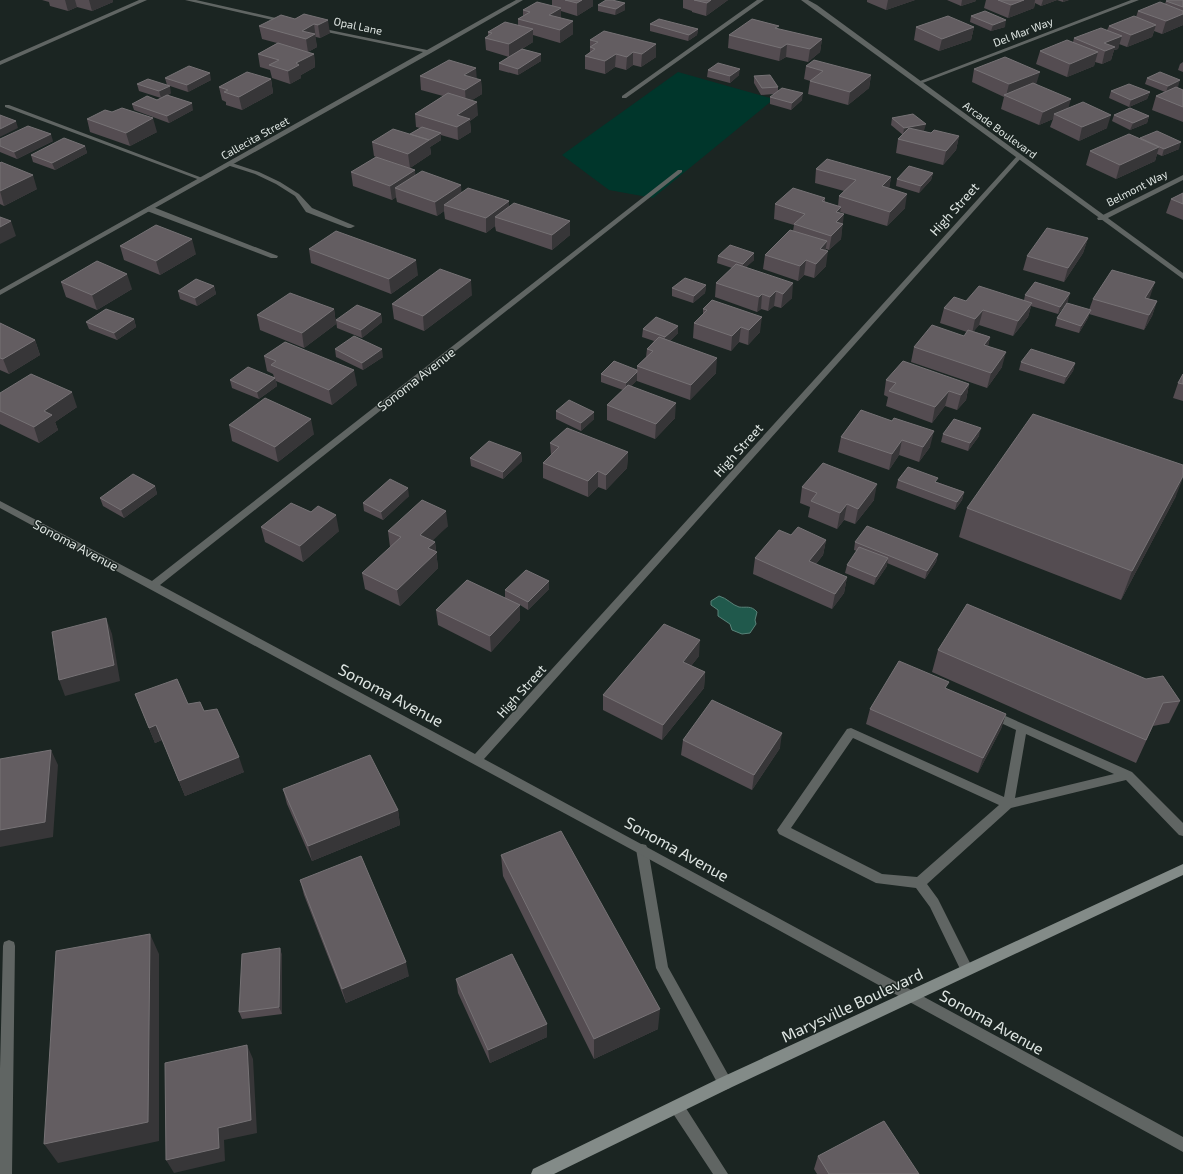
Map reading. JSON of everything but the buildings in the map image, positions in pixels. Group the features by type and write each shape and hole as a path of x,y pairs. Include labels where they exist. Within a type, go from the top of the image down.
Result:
{"main road":[{"name":"Marysville Boulevard","path":"538,1174 725,1083 1183,869"}],"street":[{"path":"0,63 144,0"},
{"path":"188,0 289,22"},
{"name":"Callecita Street","path":"0,293 520,0"},
{"path":"624,97 761,0"},
{"name":"Arcade Boulevard","path":"804,0 1183,277"},
{"name":"Del Mar Way","path":"918,83 1136,0"},
{"name":"Opal Lane","path":"312,27 429,52"},
{"path":"7,106 202,179"},
{"name":"High Street","path":"476,760 1019,157"},
{"path":"229,164 257,173 278,183 297,196 309,210 351,226"},
{"name":"Sonoma Avenue","path":"152,586 680,171"},
{"name":"Belmont Way","path":"1101,218 1183,177"},
{"path":"150,209 274,256"},
{"name":"Sonoma Avenue","path":"0,504 642,849 1183,1145"},
{"path":"980,709 1128,775 1183,831"},
{"path":"1008,804 1022,728"},
{"path":"967,969 934,903 919,883 880,879 783,830 851,732 1008,804"},
{"path":"919,883 1008,804 1128,775"},
{"path":"642,849 662,968 725,1083"},
{"path":"5,1174 9,946"},
{"path":"677,1107 721,1174"}],"shaded area":[{"path":"678,72 774,99 653,198 609,190 562,155"},
{"path":"719,596 725,598 736,606 751,608 757,612 755,620 756,624 750,633 742,634 732,630 730,624 718,616 718,610 711,605 711,601"}]}
